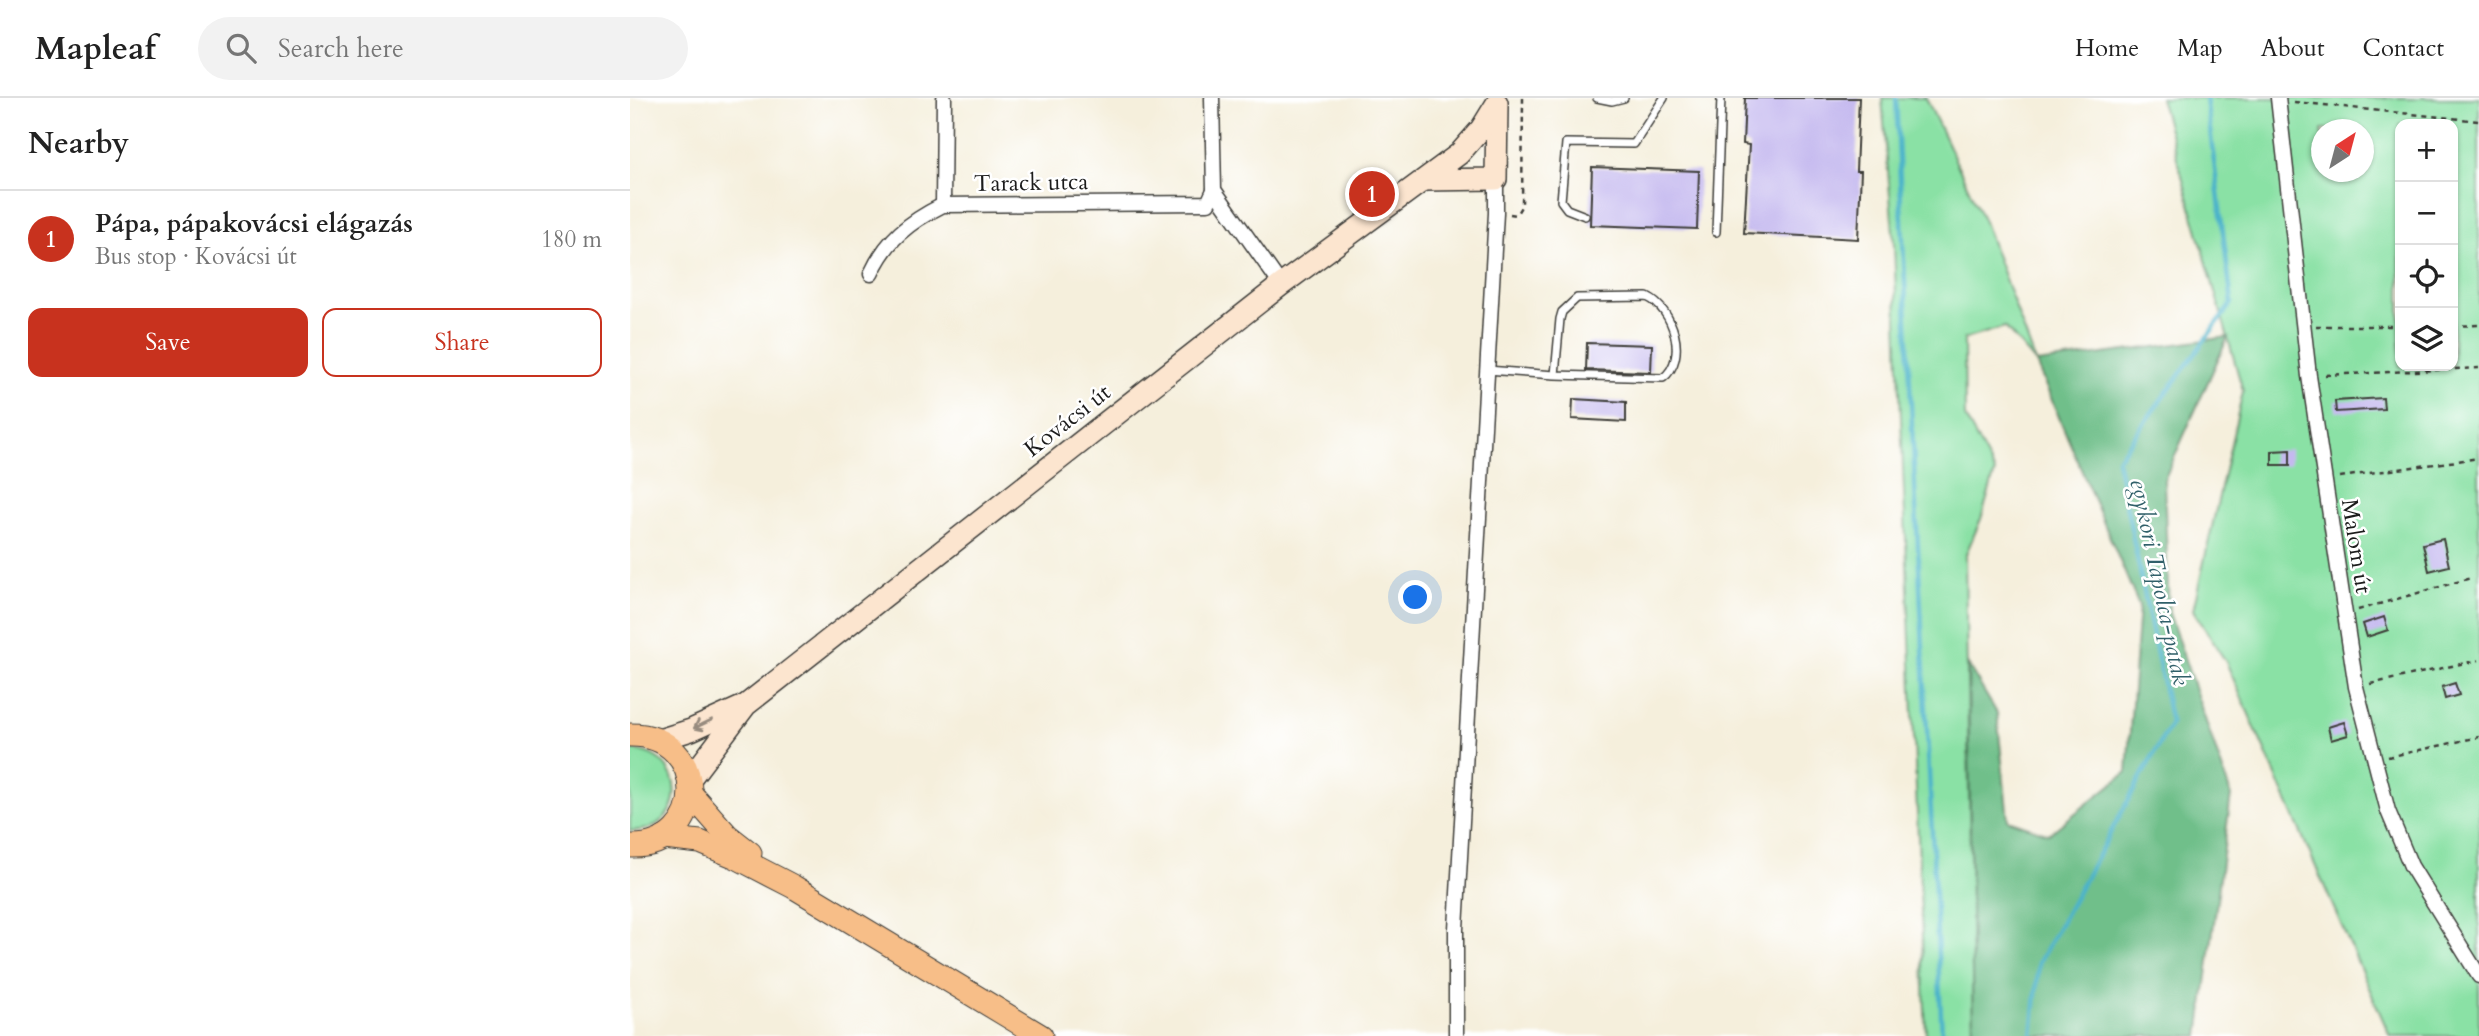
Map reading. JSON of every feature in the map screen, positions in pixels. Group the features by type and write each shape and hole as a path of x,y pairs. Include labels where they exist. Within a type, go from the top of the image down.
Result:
{"main road":[{"path":"630,735 659,740 679,756 690,787 727,835 794,887"},
{"path":"630,846 649,844 664,838 683,819 690,787"},
{"path":"664,838 700,842 721,849 794,887 1041,1036"}],"street":[{"path":"943,205 944,98"},
{"path":"1212,98 1214,190 1281,285"},
{"name":"Malom út","path":"2278,99 2309,376 2357,687 2388,811 2411,866 2479,976"},
{"path":"1456,1036 1456,929 1496,213 1497,100"},
{"name":"Kovácsi út","path":"659,740 691,730 746,705 1281,285 1459,154 1481,129 1497,100"},
{"path":"1459,154 1481,153 1496,171"},
{"path":"1425,180 1496,171"},
{"name":"Tarack utca","path":"871,274 880,253 889,242 926,213 943,205 1208,203 1214,190"},
{"name":"Kovácsi út","path":"690,787 746,705"}],"lane":[{"path":"1597,98 1612,101 1624,98"},
{"path":"1585,216 1567,209 1561,201 1566,143 1634,144 1664,98"},
{"path":"1716,232 1721,98"},
{"path":"1487,370 1555,375 1663,378 1671,372 1674,363 1676,338 1656,301 1647,297 1577,298 1562,312 1560,319 1555,375"}],"path":[{"path":"1496,213 1517,215 1522,205 1523,98"},
{"path":"2278,99 2479,121"},
{"path":"2304,326 2395,326"},
{"path":"2458,326 2479,326"},
{"path":"2309,376 2479,368"},
{"path":"2323,479 2479,458"},
{"path":"2345,614 2471,578"},
{"path":"2357,687 2479,660"},
{"path":"2375,760 2479,737"}],"green space":[{"path":"1882,98 1926,98 1983,219 2036,363 2005,327 1964,339 1965,417 1995,472 1981,519 1965,556 1973,1036 1926,1036 1894,245"},
{"path":"2160,98 2479,98 2479,1036 2390,1036 2226,662 2193,610 2243,391"},
{"path":"2228,337 2164,480 2169,613 2231,795 2199,1036 1973,1036 1968,665 1997,713 2008,820 2049,834 2127,772 2139,606 2036,363"},
{"path":"630,750 650,754 664,764 672,777 675,792 672,806 663,819 649,828 630,831"}],"building":[{"path":"1745,98 1859,98 1856,171 1861,171 1858,239 1744,233 1749,145 1743,144"},
{"path":"1592,167 1699,171 1697,229 1590,225"},
{"path":"1587,343 1652,345 1651,372 1586,370"},
{"path":"2383,398 2384,409 2336,412 2335,401"},
{"path":"1573,399 1626,402 1626,422 1572,419"},
{"path":"2290,450 2290,465 2272,465 2272,451"},
{"path":"2443,539 2449,566 2429,571 2423,544"},
{"path":"2384,617 2388,630 2367,637 2363,624"},
{"path":"2455,683 2459,695 2445,699 2442,687"},
{"path":"2344,722 2348,735 2331,740 2328,727"}],"waterway":[{"path":"1896,98 1942,1036"},
{"name":"egykori Tapolca-patak","path":"2032,1036 2039,962 2171,723 2117,460 2232,303 2206,98"}],"place":[{"name":"Pápa, pápakovácsi elágazás","path":"1372,194"}]}
